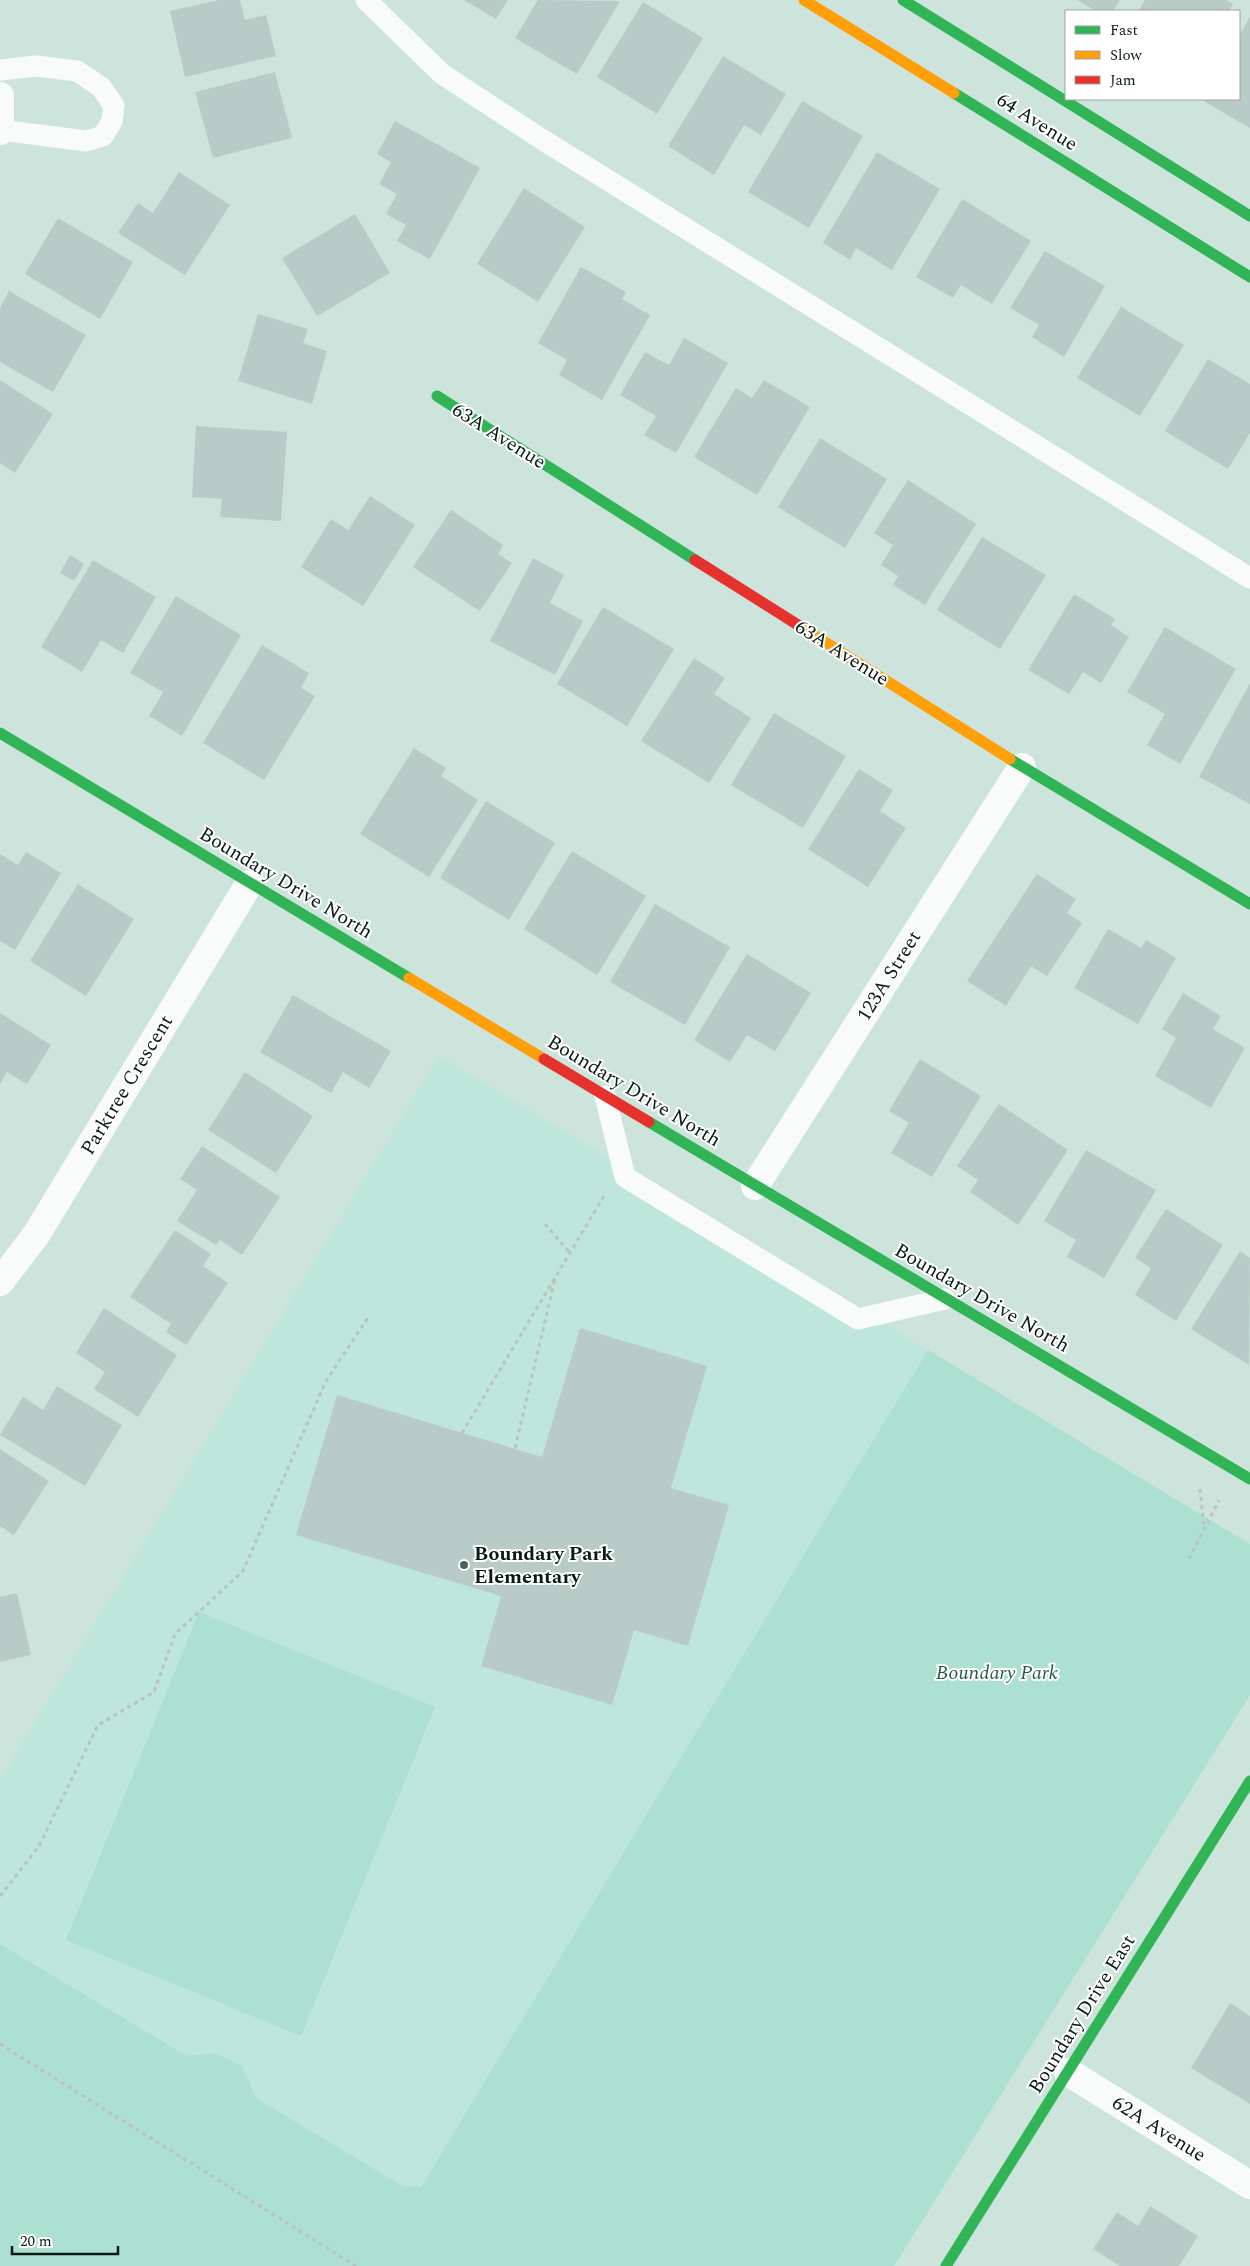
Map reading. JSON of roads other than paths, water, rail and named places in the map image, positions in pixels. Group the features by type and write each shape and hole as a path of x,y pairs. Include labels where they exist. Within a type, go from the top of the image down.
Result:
{"street":[{"name":"64 Avenue","path":"804,0 1250,276"},
{"name":"64 Avenue","path":"904,0 1250,216"},
{"path":"0,130 1,100"},
{"name":"63A Avenue","path":"436,396 1022,767 1250,904"},
{"name":"Boundary Drive North","path":"0,733 755,1186 1250,1479"},
{"name":"123A Street","path":"755,1186 1022,767"},
{"name":"Parktree Crescent","path":"0,1282 36,1235 250,884"},
{"name":"Boundary Drive East","path":"946,2266 1250,1781"},
{"name":"62A Avenue","path":"1068,2072 1250,2185"}],"lane":[{"path":"366,0 450,80 1250,578"},
{"path":"0,70 36,66 77,71 101,87 114,106 112,121 103,136 86,142 0,130"},
{"path":"605,1096 625,1177 858,1319 945,1298"}],"place":[{"name":"Boundary Park Elementary","path":"464,1565"}],"park label":[{"name":"Boundary Park","path":"997,1673"}]}
